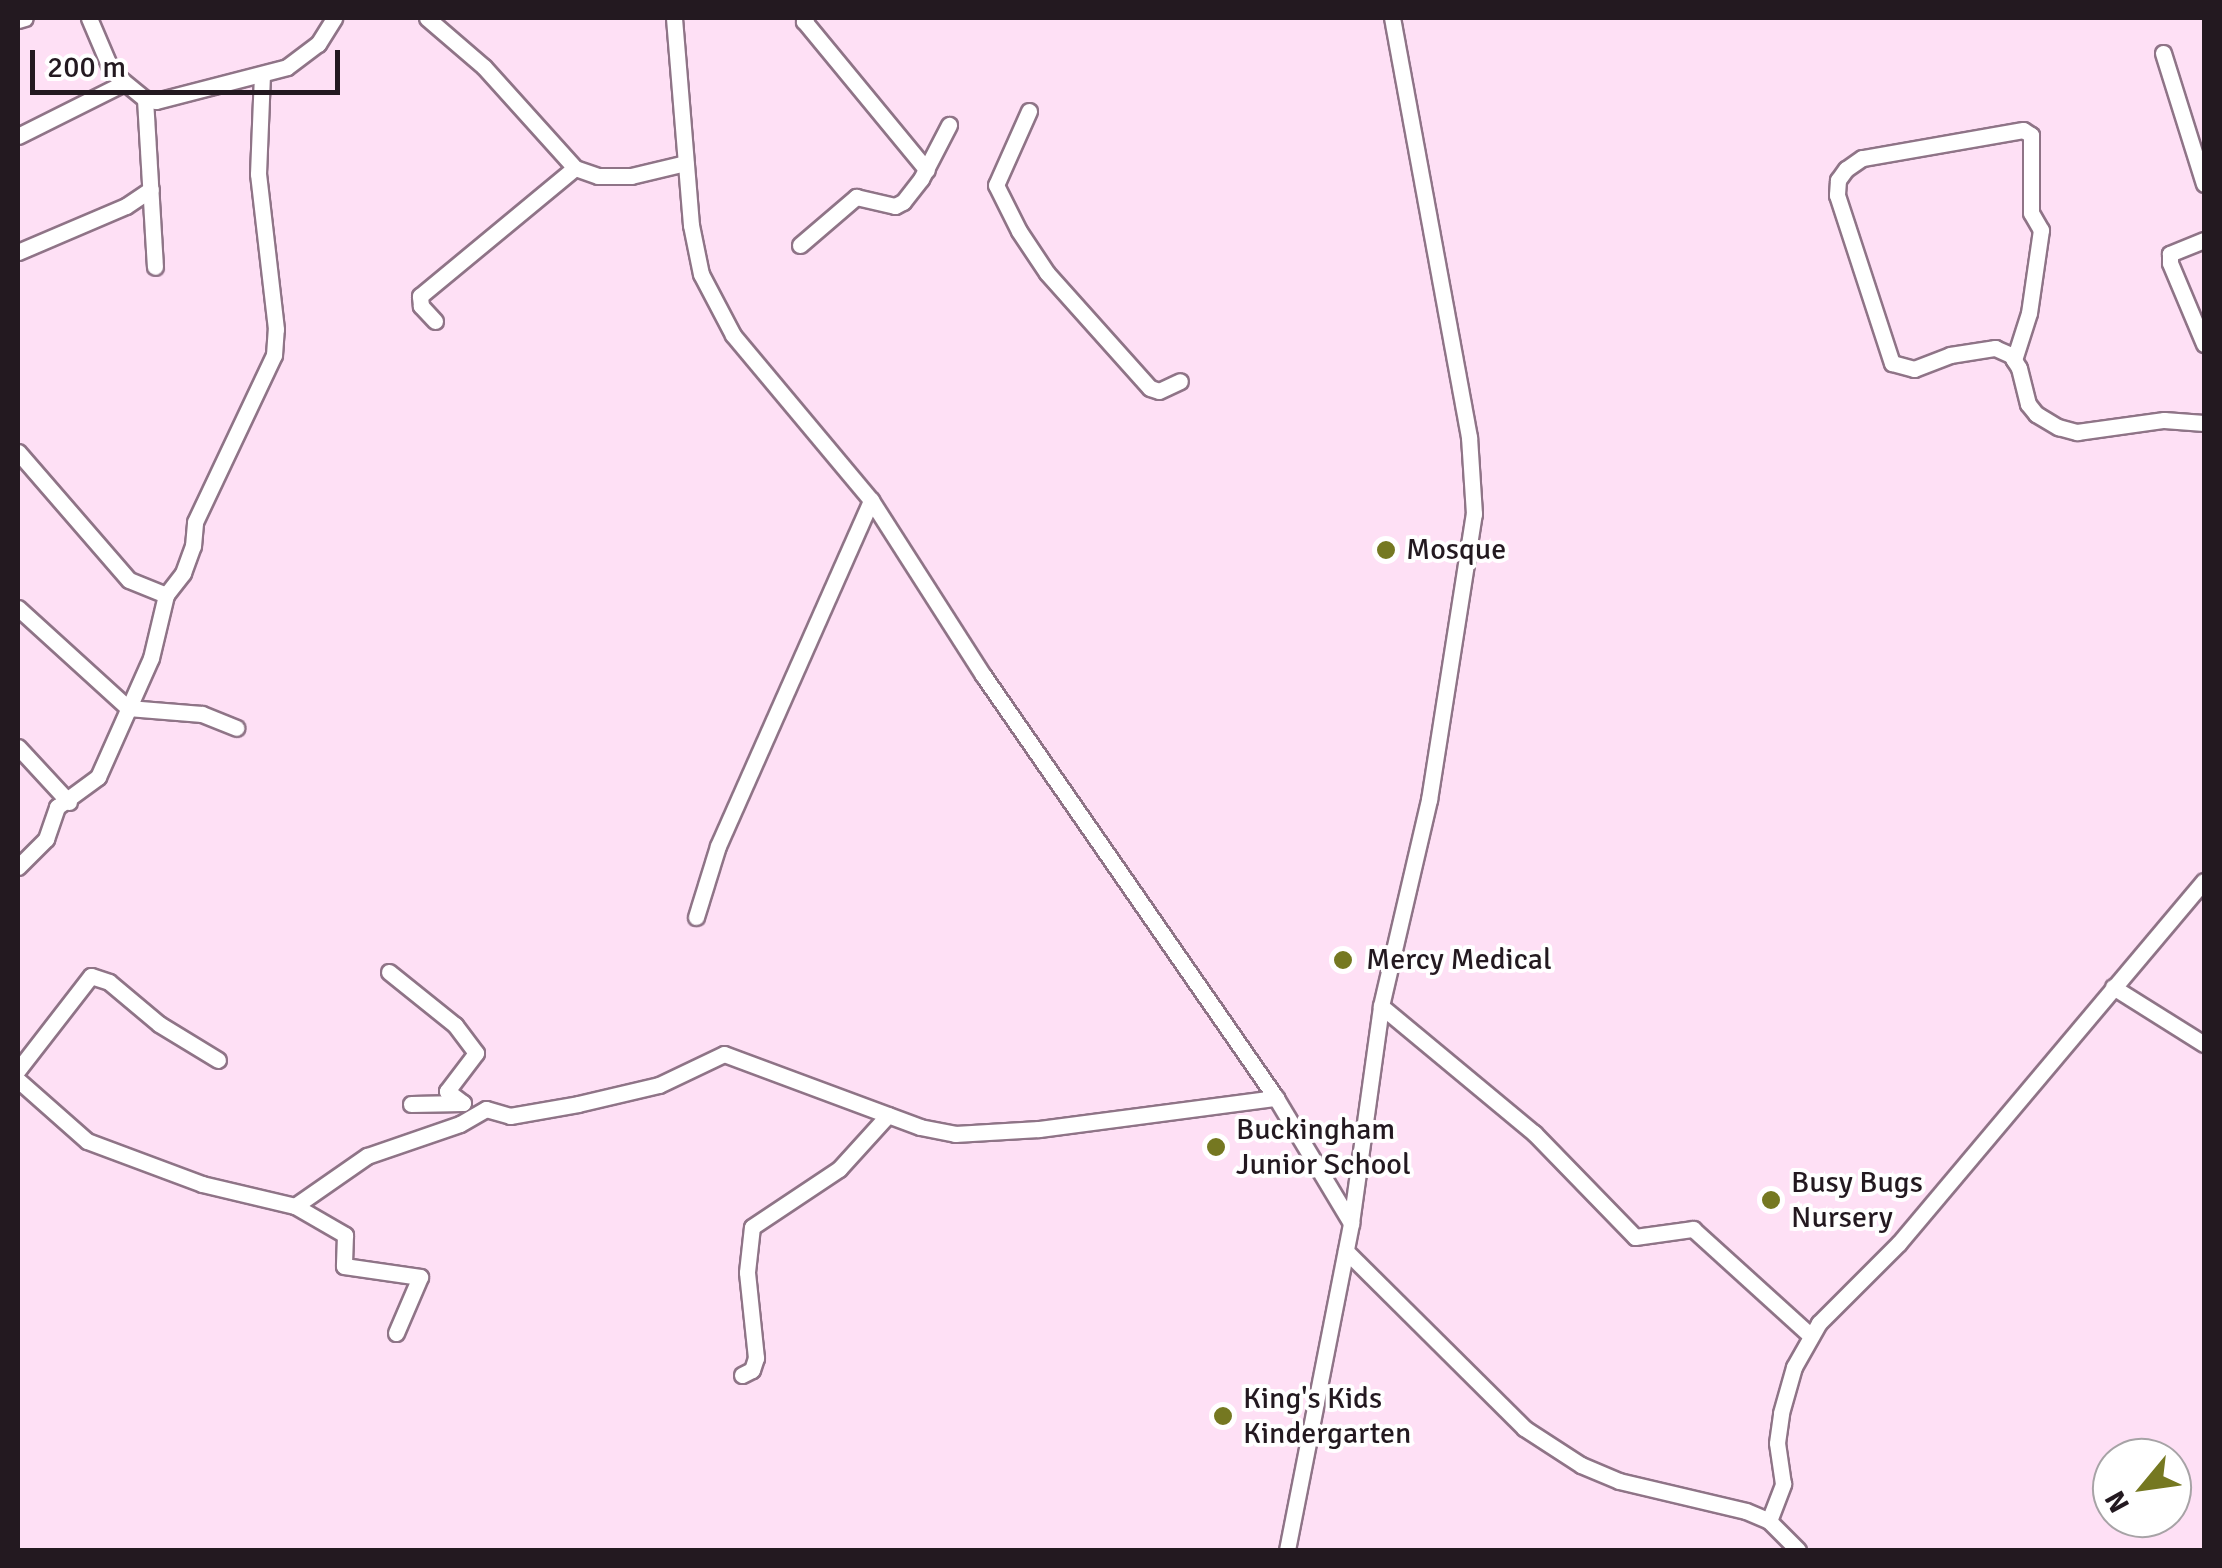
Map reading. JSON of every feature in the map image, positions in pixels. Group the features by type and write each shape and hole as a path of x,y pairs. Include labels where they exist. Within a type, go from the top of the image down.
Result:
{"street":[{"path":"18,20 25,18"},
{"path":"88,18 112,72 145,99 156,100 287,66 318,44 334,18"},
{"path":"427,18 484,67 575,168 598,176 632,176 685,163"},
{"path":"674,18 685,163 701,274 733,336 871,500 984,675 1276,1098 1352,1224"},
{"path":"806,18 804,21 927,170"},
{"path":"1286,1550 1352,1224 1381,1006 1429,800 1474,514 1469,437 1392,18"},
{"path":"2163,53 2204,184"},
{"path":"18,866 46,838 57,807 69,802 98,777 151,658 166,596 183,573 195,522 274,356 276,329 258,174 262,75"},
{"path":"18,136 124,83"},
{"path":"145,99 155,267"},
{"path":"1029,110 996,185 1019,232 1046,272 1150,388 1159,391 1180,381"},
{"path":"800,246 856,197 895,206 904,202 927,170 949,125"},
{"path":"2014,360 2029,312 2042,230 2031,213 2031,134 2024,130 1862,158 1846,169 1838,180 1837,195 1892,363 1914,369 1987,348 2004,351 2014,360 2028,404 2058,427 2077,432 2164,420 2204,423"},
{"path":"436,321 421,306 420,296 575,168"},
{"path":"18,252 126,206 152,189"},
{"path":"2204,240 2170,254 2170,263 2204,344"},
{"path":"18,452 130,580 166,596"},
{"path":"696,917 718,846 871,500"},
{"path":"18,608 128,708 202,714 236,728"},
{"path":"18,747 69,802"},
{"path":"1769,1522 1782,1484 1776,1443 1781,1413 1794,1367 1811,1336 1899,1243 2204,881"},
{"path":"390,972 455,1025 476,1053 447,1091 463,1103"},
{"path":"18,1070 90,976 109,982 159,1024 218,1060"},
{"path":"2113,987 2204,1044"},
{"path":"1381,1006 1534,1133 1635,1238 1693,1229 1811,1336"},
{"path":"411,1104 463,1103 510,1116 659,1085 724,1054 888,1115 955,1134 1039,1128 1276,1098"},
{"path":"18,1080 87,1141 202,1184 295,1206 345,1235 344,1266 420,1277 396,1333"},
{"path":"295,1206 366,1156 460,1124 486,1109"},
{"path":"742,1375 752,1370 756,1358 747,1272 752,1228 839,1169 888,1115"},
{"path":"1346,1251 1409,1318 1524,1428 1580,1465 1618,1482 1746,1512 1769,1522 1798,1550"}],"place":[{"name":"Mosque","path":"1386,550"},
{"name":"Mercy Medical","path":"1343,960"},
{"name":"Buckingham Junior School","path":"1216,1147"},
{"name":"Busy Bugs Nursery","path":"1771,1200"},
{"name":"King's Kids Kindergarten","path":"1223,1416"}]}
